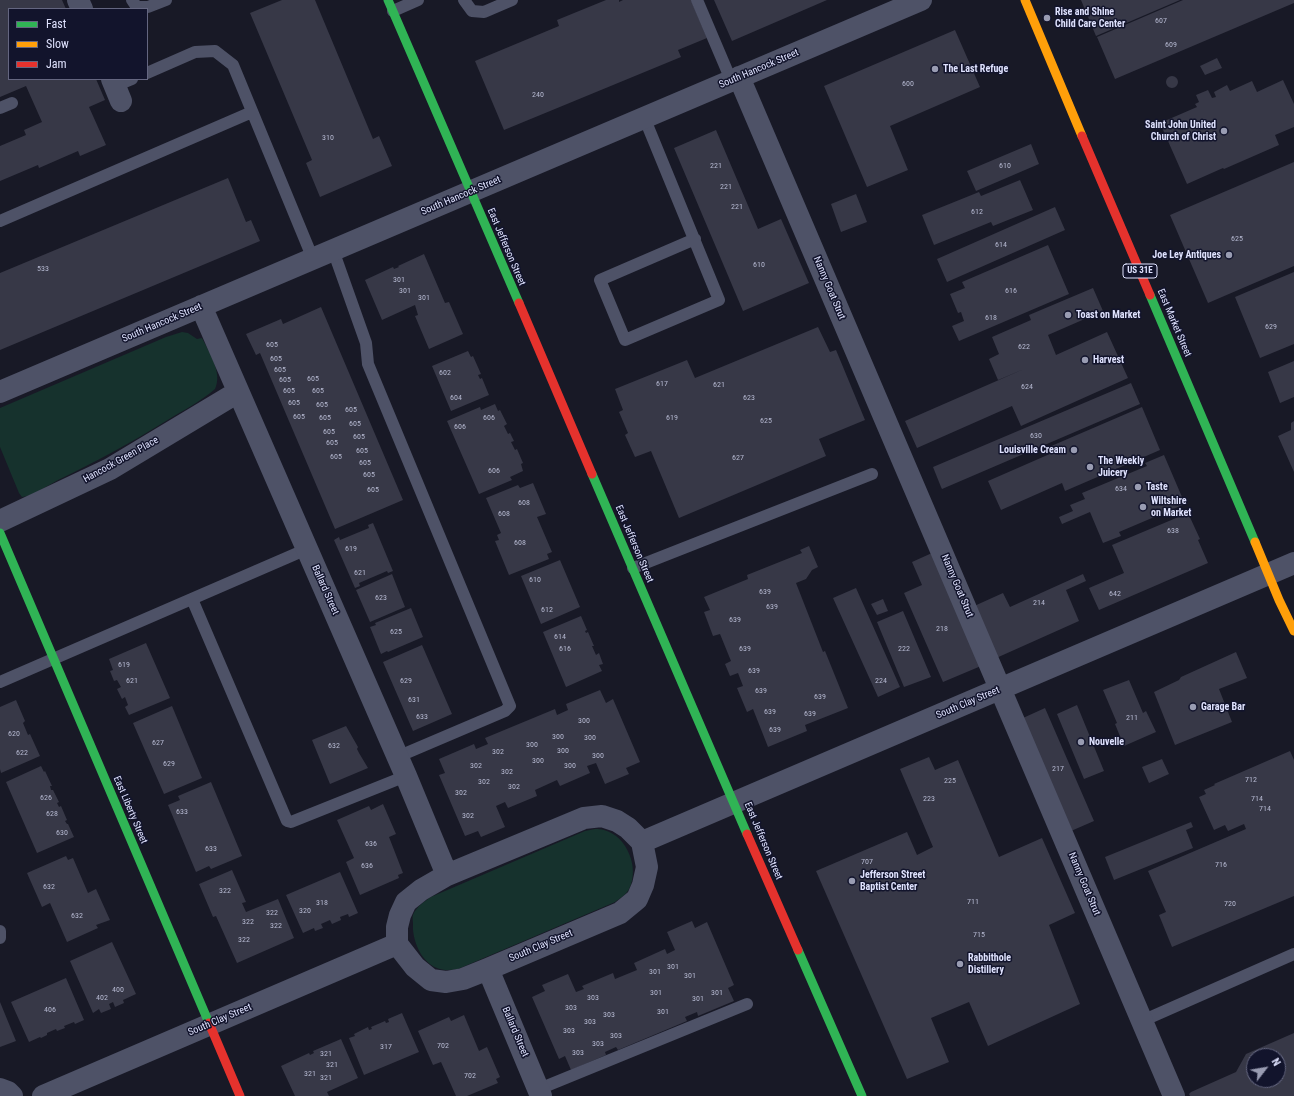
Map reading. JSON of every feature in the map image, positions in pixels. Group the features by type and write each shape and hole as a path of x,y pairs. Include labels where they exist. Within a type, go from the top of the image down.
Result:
{"street":[{"name":"South Hancock Street","path":"0,392 921,0"},
{"name":"East Market Street","path":"1025,0 1294,631"},
{"name":"East Jefferson Street","path":"391,5 734,803 862,1096"},
{"name":"Nanny Goat Strut","path":"735,79 1001,689 1174,1096"},
{"name":"Ballard Street","path":"201,306 402,766 447,875"},
{"name":"Hancock Green Place","path":"0,521 110,469 238,392"},
{"name":"East Liberty Street","path":"0,533 240,1096"},
{"name":"South Clay Street","path":"43,1096 397,944 415,967 431,980 446,982 463,979 620,913 638,899 643,884 646,867 642,842 1294,563"},
{"path":"397,944 397,927 400,915 406,902 421,890 447,875 584,818 602,816 617,821 628,828 642,842"},
{"name":"Ballard Street","path":"488,969 540,1093"},
{"path":"0,1089 8,1092 12,1096"}],"lane":[{"path":"132,0 136,6 148,7 166,0"},
{"path":"391,5 418,0"},
{"path":"464,0 472,11 484,12 512,0"},
{"path":"696,0 735,79"},
{"path":"148,72 196,52 215,51 233,65 313,259"},
{"path":"0,108 12,104"},
{"path":"0,221 252,112"},
{"path":"644,118 695,239 719,300 625,340 600,280 695,239"},
{"path":"192,599 287,821 290,822 402,766 505,711 510,706 368,364 366,343 333,250"},
{"path":"633,568 872,474"},
{"path":"0,682 307,548"},
{"path":"0,931 0,938"},
{"path":"1142,1020 1294,954"},
{"path":"540,1093 747,1004"}],"green space":[{"path":"182,332 188,333 197,339 202,338 216,370 217,383 215,389 191,406 126,445 36,492 22,497 0,447 0,408 166,337"},
{"path":"601,829 612,833 625,846 629,854 633,872 632,881 625,895 615,902 458,969 445,970 437,968 426,961 422,956 414,937 413,917 416,909 426,900 585,831"}],"building":[{"path":"0,0 62,0 66,8 8,8 8,80 96,80 105,100 89,107 106,145 80,156 78,151 39,168 38,165 0,181 0,146 26,135 24,130 42,122 26,86 0,97"},
{"path":"282,0 315,0 373,139 379,136 392,166 320,197 306,163 312,160 250,13"},
{"path":"606,0 619,0 619,2 623,0 691,0 707,38 678,50 681,57 504,130 475,61 559,26 557,20"},
{"path":"714,0 827,0 732,41"},
{"path":"1081,0 1180,0 1096,36"},
{"path":"1183,0 1294,0 1294,3 1115,79 1097,37"},
{"path":"955,30 980,87 890,126 908,170 867,187 824,86"},
{"path":"1217,58 1222,68 1205,75 1200,66"},
{"path":"1170,76 1174,76 1178,82 1174,88 1170,88 1166,84 1166,80"},
{"name":"Saint John United Church of Christ","path":"1283,80 1294,104 1294,127 1275,135 1279,145 1187,184 1160,123 1197,107 1195,104 1199,102 1196,95 1208,90 1212,98 1216,97 1214,92 1227,85 1230,91 1252,81 1257,92"},
{"path":"716,130 758,229 781,219 809,283 743,311 674,148"},
{"path":"1031,144 1039,164 976,191 967,171"},
{"path":"1294,162 1294,266 1208,303 1170,215"},
{"path":"228,178 246,222 251,220 260,241 0,350 0,273"},
{"path":"1020,180 1033,210 993,226 991,222 934,245 922,215 979,192 981,196"},
{"path":"856,194 867,222 841,232 831,204"},
{"path":"1055,207 1065,230 947,282 937,259"},
{"path":"1048,245 1069,294 959,341 952,326 964,321 961,312 958,313 950,294 965,288 962,282"},
{"path":"424,254 445,303 449,302 463,334 429,349 415,316 418,315 415,305 382,320 365,280 393,267 394,269 399,267 398,266"},
{"path":"1294,272 1294,344 1260,358 1235,297"},
{"path":"1093,288 1103,311 1048,335 1056,355 1107,332 1128,378 1021,426 1012,406 917,448 905,421 1024,369 998,380 989,359 999,354 992,337 1031,320 1029,315"},
{"path":"321,307 403,500 335,529 260,353 256,355 246,334 281,319 283,324"},
{"path":"818,327 830,352 836,350 865,420 819,439 826,456 679,518 651,451 635,457 625,435 628,433 619,412 623,410 615,389 687,360 695,378"},
{"path":"468,351 471,357 473,356 481,374 478,375 480,379 482,378 489,395 451,411 432,366"},
{"path":"1294,361 1294,397 1280,403 1268,372"},
{"path":"1131,383 1140,404 942,489 933,467"},
{"path":"495,404 498,411 500,410 507,424 504,426 514,441 511,442 515,450 517,449 523,463 521,464 523,471 510,477 512,480 479,494 447,421 480,407 481,410"},
{"path":"1142,407 1160,450 1065,491 1062,483 1001,510 988,481 1052,453 1049,447"},
{"path":"1294,421 1294,472 1278,436 1291,430 1291,423"},
{"path":"1164,455 1185,504 1119,532 1121,536 1103,543 1090,512 1062,524 1059,517 1073,511 1070,505 1085,499 1082,493 1147,466 1145,463"},
{"path":"533,483 546,514 537,517 552,552 547,554 549,559 509,575 495,541 499,540 497,535 501,533 486,498 518,485 520,488"},
{"path":"1188,513 1200,539 1198,540 1208,563 1099,610 1089,588 1124,573 1112,545"},
{"path":"373,523 393,571 388,573 387,571 359,583 360,586 355,588 334,540 339,537 340,540 369,528 368,525"},
{"path":"809,546 818,567 812,570 806,579 796,583 823,652 825,651 848,708 805,725 807,731 768,747 753,709 747,712 737,688 743,686 738,673 730,676 725,664 731,661 720,634 713,636 704,612 710,610 704,597 748,579 747,575 802,553 800,550"},
{"path":"932,553 981,666 943,682 904,593 922,585 912,562"},
{"path":"560,560 580,607 541,624 521,576"},
{"path":"392,574 405,607 370,622 356,590"},
{"path":"1083,574 1086,581 1066,590 1079,621 994,659 972,607 1003,593 1010,607"},
{"path":"856,588 900,687 878,697 833,598"},
{"path":"883,599 888,611 877,615 871,604"},
{"path":"411,608 423,637 381,654 370,627 376,625 375,623"},
{"path":"903,611 931,677 904,687 877,622"},
{"path":"581,616 587,630 585,631 586,633 588,632 596,655 599,653 603,664 599,665 602,671 566,687 543,632"},
{"path":"146,643 170,698 129,715 125,707 128,705 125,697 122,699 117,689 121,687 117,680 114,681 110,671 113,670 109,659"},
{"path":"422,645 452,714 413,731 383,662"},
{"name":"Garage Bar","path":"1236,652 1247,678 1219,689 1232,722 1175,745 1154,692 1179,680 1181,677"},
{"path":"1129,680 1143,713 1146,711 1156,732 1124,746 1115,724 1117,723 1103,690"},
{"path":"600,690 606,703 613,699 640,762 626,768 629,774 605,784 596,763 587,766 590,773 560,786 557,780 535,790 537,796 508,808 505,802 496,806 505,827 481,837 478,831 465,836 439,775 445,773 439,759 474,744 476,749 488,744 485,738 555,709 557,715 568,710 566,704"},
{"path":"16,700 25,721 23,723 28,735 30,734 40,756 1,773 0,707"},
{"path":"1077,705 1104,771 1084,779 1057,714"},
{"path":"172,706 202,778 164,794 133,723"},
{"path":"1045,708 1094,821 1071,831 1023,718"},
{"path":"346,726 368,768 330,784 312,740"},
{"path":"1290,751 1294,760 1294,896 1172,947 1159,915 1166,912 1148,871 1246,829 1244,824 1228,831 1225,825 1214,830 1199,797 1206,794 1204,790 1215,785 1214,784"},
{"name":"Rabbithole Distillery","path":"929,757 935,770 958,760 999,857 1042,838 1075,913 1049,925 1080,1004 988,1046 969,1002 931,1018 949,1062 907,1079 816,871 907,832 917,855 933,847 900,769"},
{"path":"1162,759 1169,774 1149,783 1142,767"},
{"path":"41,766 52,786 50,786 51,790 53,790 59,802 57,803 59,807 61,806 67,820 65,821 74,837 37,853 6,782"},
{"path":"211,782 242,856 211,869 209,866 196,872 168,805 180,800 178,796"},
{"path":"383,804 396,834 389,837 403,873 398,875 399,878 360,895 346,862 354,858 337,820 369,806 371,810"},
{"path":"1191,822 1193,827 1186,830 1193,848 1114,880 1105,857"},
{"path":"66,856 68,860 73,858 88,893 96,889 110,920 96,925 98,928 67,942 50,903 42,907 27,873"},
{"path":"232,870 246,902 242,903 246,912 278,899 294,938 237,963 216,916 213,917 199,884"},
{"path":"340,872 358,913 349,917 348,914 340,917 341,920 332,924 330,920 321,924 323,928 315,931 314,928 303,933 286,895"},
{"path":"692,921 695,928 707,922 734,985 728,988 734,1001 698,1016 697,1012 685,1017 687,1021 618,1050 616,1047 605,1052 606,1055 571,1070 565,1056 559,1059 532,997 545,991 542,985 568,974 576,992 584,989 582,986 613,973 615,979 637,970 634,963 665,949 667,954 675,950 667,932"},
{"path":"112,942 136,994 123,1000 124,1003 115,1007 113,1002 109,1004 111,1009 101,1013 99,1009 93,1013 70,961"},
{"path":"66,978 84,1020 75,1024 74,1022 64,1026 65,1028 57,1031 56,1029 47,1033 47,1035 41,1038 40,1037 29,1042 11,1002"},
{"path":"0,1002 16,1041 0,1047"},
{"path":"402,1013 419,1052 364,1075 349,1038 355,1036 354,1034 368,1027 369,1030 372,1029 371,1027 385,1021 386,1023 389,1022 388,1019"},
{"path":"464,1015 479,1051 487,1047 500,1077 496,1079 498,1083 467,1096 456,1096 441,1062 433,1065 418,1031 449,1017 451,1021"},
{"path":"1294,1033 1294,1096 1190,1096 1189,1094 1236,1072 1246,1054 1246,1088 1286,1088 1286,1048 1260,1048"},
{"path":"341,1039 358,1078 327,1092 329,1096 295,1096 281,1066 309,1053 310,1055 314,1053 313,1051"}],"traffic: fast":[{"path":"388,0 519,303"},
{"path":"1150,295 1255,542"},
{"path":"592,474 747,834"},
{"path":"0,533 209,1023"},
{"path":"798,950 862,1096"}],"traffic: slow":[{"path":"1025,0 1082,136"},
{"path":"1255,542 1279,600 1294,631"}],"traffic: jam":[{"path":"1082,136 1150,295"},
{"path":"519,303 592,474"},
{"path":"747,834 798,950"},
{"path":"209,1023 240,1096"}],"place":[{"name":"Rise and Shine Child Care Center","path":"1047,18"},
{"name":"The Last Refuge","path":"935,69"},
{"name":"Saint John United Church of Christ","path":"1224,131"},
{"name":"Joe Ley Antiques","path":"1229,255"},
{"name":"Toast on Market","path":"1068,315"},
{"name":"Harvest","path":"1085,360"},
{"name":"Louisville Cream","path":"1074,450"},
{"name":"The Weekly Juicery","path":"1090,467"},
{"name":"Taste","path":"1138,487"},
{"name":"Wiltshire on Market","path":"1143,507"},
{"name":"Garage Bar","path":"1193,707"},
{"name":"Nouvelle","path":"1081,742"},
{"name":"Jefferson Street Baptist Center","path":"852,881"},
{"name":"Rabbithole Distillery","path":"960,964"}]}
